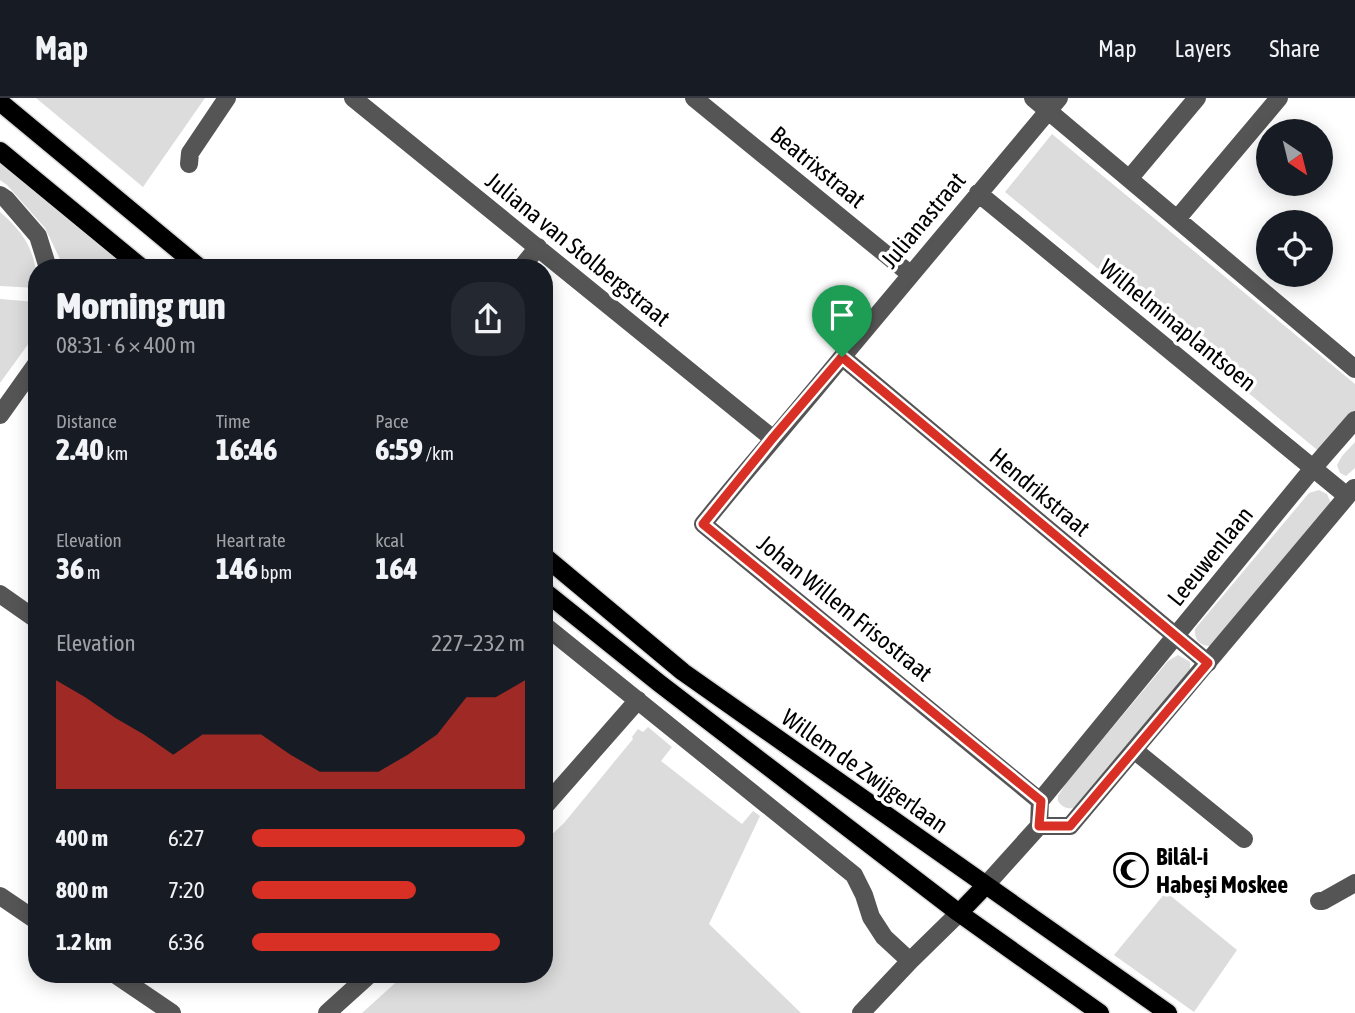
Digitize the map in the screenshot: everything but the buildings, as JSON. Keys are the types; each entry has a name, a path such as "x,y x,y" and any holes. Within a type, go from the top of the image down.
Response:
{"main road":[{"path":"0,103 189,259"},
{"path":"0,151 131,259"},
{"name":"Willem de Zwijgerlaan","path":"553,564 683,672 1168,1013"},
{"path":"553,598 959,913 1100,1013"},
{"path":"959,913 985,886"}],"street":[{"path":"189,164 190,153 227,98"},
{"name":"Juliana van Stolbergstraat","path":"353,98 553,259"},
{"name":"Beatrixstraat","path":"694,98 910,274"},
{"path":"1032,98 1053,104 1129,178 1355,369"},
{"path":"1129,178 1197,98"},
{"path":"1177,219 1279,98"},
{"name":"Julianastraat","path":"772,439 1053,104"},
{"name":"Wilhelminaplantsoen","path":"978,193 1314,467 1351,491"},
{"path":"0,195 37,236 45,259"},
{"path":"528,259 538,247"},
{"name":"Juliana van Stolbergstraat","path":"553,259 772,439"},
{"name":"Hendrikstraat","path":"842,357 1208,663"},
{"path":"0,415 28,376"},
{"name":"Leeuwenlaan","path":"1041,801 1355,420"},
{"name":"Johan Willem Frisostraat","path":"772,439 703,524 1041,801"},
{"path":"1039,826 1070,826 1351,491"},
{"path":"0,594 28,614"},
{"path":"553,632 854,875 871,917 884,937 910,961"},
{"path":"553,797 638,700"},
{"path":"1134,750 1244,839"},
{"path":"985,886 1039,826 1041,801"},
{"path":"1319,901 1355,883"},
{"path":"0,896 28,915"},
{"path":"861,1013 959,913"},
{"path":"128,983 173,1013"},
{"path":"327,1013 360,983"}],"shaded area":[{"path":"36,98 205,98 143,187"},
{"path":"1052,134 1355,384 1355,412 1321,453 1005,192"},
{"path":"0,161 118,259 60,259 45,228 0,180"},
{"path":"0,212 17,228 33,259 28,259 28,288 0,286"},
{"path":"0,299 28,301 28,344 0,383"},
{"path":"1355,442 1355,468 1346,476 1340,473 1337,465"},
{"path":"1319,490 1327,494 1331,503 1210,646 1201,643 1197,639 1195,629 1309,493"},
{"path":"1178,655 1190,662 1190,670 1074,808 1063,806 1058,801 1058,796 1066,783 1168,661"},
{"path":"648,727 672,747 661,761 742,824 753,811 760,816 709,924 801,1013 362,1013 395,983 553,983 553,833 633,739 638,729 643,732"},
{"path":"1166,892 1237,950 1194,1012 1114,955"}],"place":[{"name":"Bilâl-i Habeşi Moskee","path":"1131,870"}],"route":[{"path":"842,357 1208,663 1070,826 1039,826 1041,801 703,524 842,357"}]}
